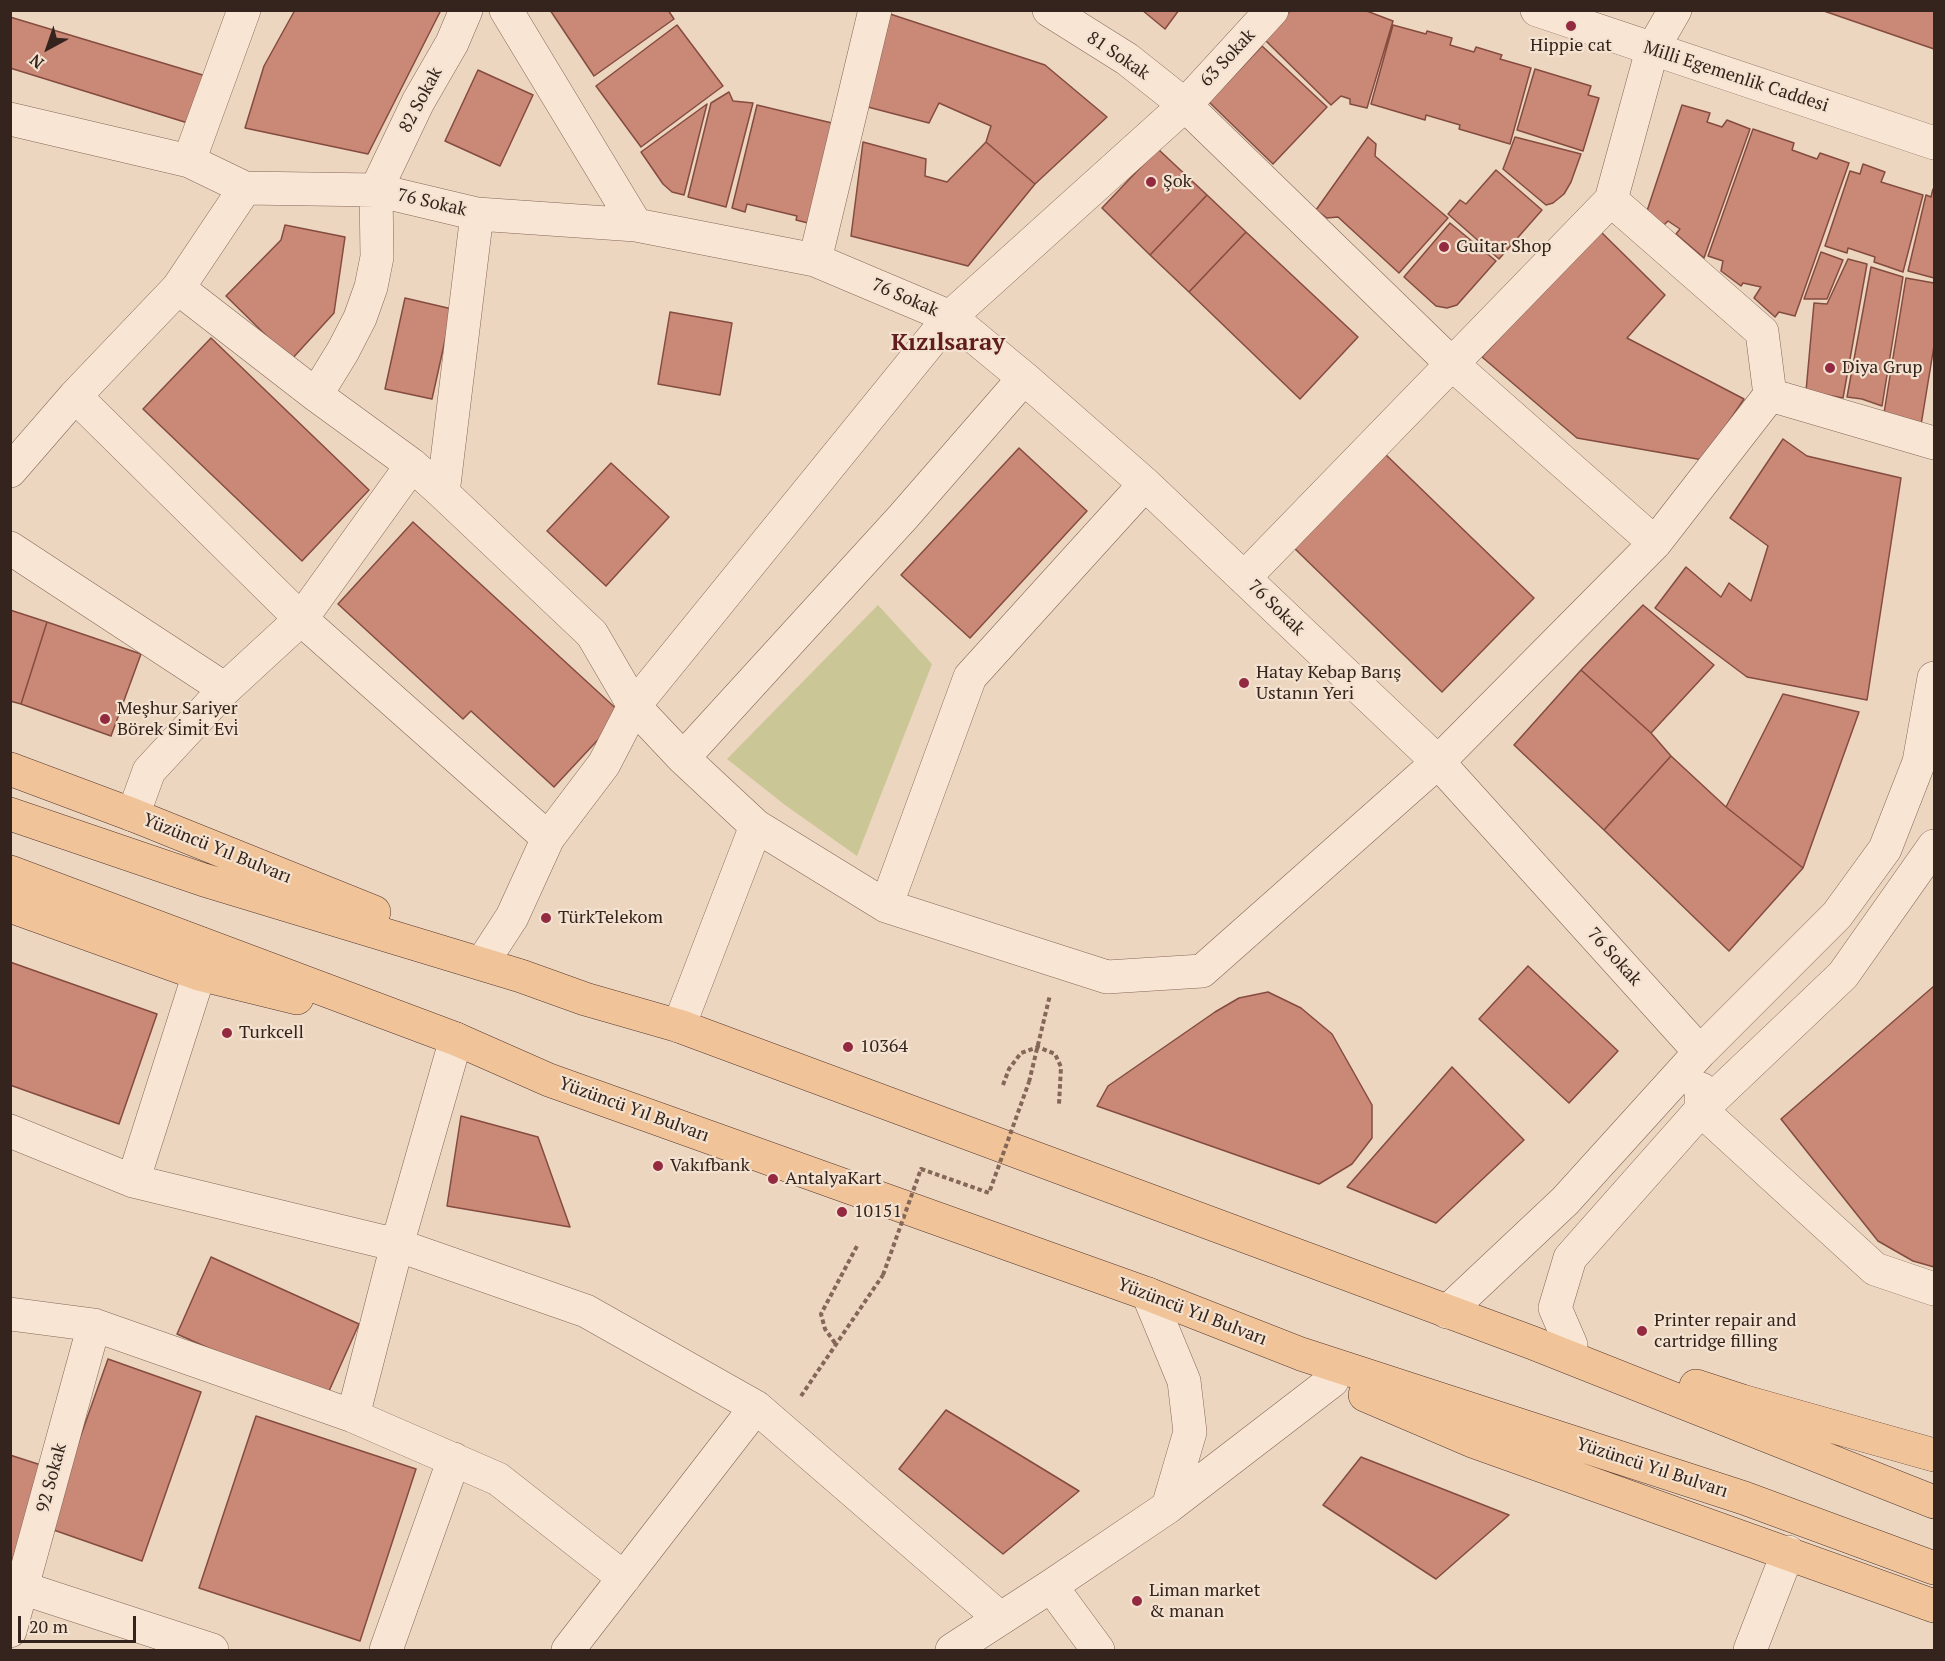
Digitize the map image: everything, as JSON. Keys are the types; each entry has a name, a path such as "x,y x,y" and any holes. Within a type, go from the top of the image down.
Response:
{"main road":[{"name":"Yüzüncü Yıl Bulvarı","path":"10,769 133,815 486,957 521,976"},
{"name":"Yüzüncü Yıl Bulvarı","path":"10,814 204,880 521,976 585,999 679,1026 1056,1164 1533,1343 1935,1502"},
{"name":"Yüzüncü Yıl Bulvarı","path":"10,872 456,1039 549,1080 1148,1294 1301,1354 1744,1498 1935,1568"},
{"name":"Yüzüncü Yıl Bulvarı","path":"10,906 199,974 456,1039"},
{"path":"1533,1343 1571,1345 1742,1401 1935,1455"},
{"path":"1301,1354 1332,1381 1475,1442 1935,1606"}],"street":[{"path":"189,161 244,10"},
{"name":"82 Sokak","path":"376,190 418,102 452,43 466,10"},
{"path":"506,10 636,225"},
{"path":"814,260 875,10"},
{"name":"81 Sokak","path":"1049,10 1127,59 1185,105 1452,364 1655,543"},
{"name":"63 Sokak","path":"486,957 512,917 548,838 604,764 634,706 950,317 1185,105 1272,10"},
{"name":"Milli Egemenlik Caddesi","path":"1537,10 1935,143"},
{"path":"1244,578 1611,201 1652,50 1675,10"},
{"name":"76 Sokak","path":"10,119 189,161 245,188 376,190 477,214 636,225 814,260 950,317 1024,378 1144,484 1438,762 1700,1052"},
{"path":"10,471 75,396 178,288 245,188"},
{"path":"316,395 343,351 360,318 372,287 377,257 376,190"},
{"path":"178,288 316,395 412,465 444,493 592,634 634,706 683,758 756,826 886,906 1107,977 1202,971 1438,762 1655,543 1770,395 1762,332 1611,201"},
{"path":"444,493 477,214"},
{"path":"683,758 903,517 1024,378"},
{"path":"1770,395 1935,443"},
{"path":"75,396 301,619 548,838"},
{"path":"133,815 149,771 225,689 301,619 412,465"},
{"path":"886,906 970,677 1144,484"},
{"path":"10,548 225,689"},
{"path":"1447,1312 1565,1201 1700,1052 1837,915 1885,849 1919,762 1935,678"},
{"path":"679,1026 756,826"},
{"path":"1571,1345 1554,1308 1570,1258 1701,1110 1843,975 1935,846"},
{"path":"133,1180 199,974"},
{"path":"353,1416 397,1245 456,1039"},
{"path":"1700,1052 1701,1110 1875,1269 1935,1289"},
{"path":"10,1131 133,1180 397,1245 586,1311 756,1407 1000,1618"},
{"path":"1148,1294 1184,1381 1190,1432 1168,1507"},
{"path":"10,1314 94,1325 353,1416 454,1459 498,1479 624,1578"},
{"name":"92 Sokak","path":"10,1631 16,1586 94,1325"},
{"path":"952,1650 1052,1586 1168,1507 1332,1381"},
{"path":"568,1650 756,1407"},
{"path":"386,1650 454,1459"},
{"path":"1750,1650 1788,1552"},
{"path":"16,1586 212,1650"},
{"path":"1052,1586 1098,1650"}],"path":[{"path":"780,1428 835,1343 883,1275 921,1170 989,1193 1029,1082 1058,961"},
{"path":"1004,1085 1009,1069 1021,1053 1038,1047 1056,1054 1060,1067 1059,1104"},
{"path":"835,1343 825,1329 822,1314 857,1246"}],"shaded area":[{"path":"878,605 932,664 857,856 785,805 727,759"}],"building":[{"path":"295,10 441,10 368,154 245,128 264,66"},
{"path":"550,10 668,10 674,19 594,76"},
{"path":"1142,10 1179,10 1165,29"},
{"path":"1291,10 1364,10 1393,21 1367,108 1350,104 1350,99 1341,96 1331,105 1264,39"},
{"path":"1821,10 1934,10 1934,49"},
{"path":"887,13 1045,65 1107,117 1035,184 986,142 991,126 939,103 929,123 864,106"},
{"path":"10,17 206,76 191,124 10,68"},
{"path":"677,25 723,86 641,147 596,86"},
{"path":"1393,25 1452,38 1450,45 1474,52 1476,47 1502,55 1500,59 1531,68 1510,144 1459,129 1460,125 1426,115 1425,120 1371,104"},
{"path":"1262,46 1327,107 1273,164 1209,102"},
{"path":"1535,69 1591,86 1588,95 1599,98 1583,151 1517,130"},
{"path":"478,70 533,95 500,166 445,141"},
{"path":"729,92 733,101 753,103 726,207 688,197 711,103"},
{"path":"707,104 684,195 672,192 663,184 641,152"},
{"path":"757,105 832,123 808,223 796,220 797,216 747,204 745,212 732,208"},
{"path":"1682,105 1710,113 1707,122 1722,127 1727,120 1750,129 1704,258 1676,234 1680,229 1668,221 1664,225 1647,211"},
{"path":"1753,129 1794,143 1792,150 1817,159 1820,153 1849,163 1795,316 1779,312 1775,317 1754,298 1761,287 1743,283 1741,286 1721,271 1723,261 1708,256"},
{"path":"1368,137 1376,144 1375,156 1448,218 1399,273 1338,217 1327,218 1316,210"},
{"path":"1515,137 1581,154 1571,182 1564,194 1553,203 1546,205 1503,169"},
{"path":"863,142 926,159 925,176 947,182 986,142 1035,184 968,266 851,236"},
{"path":"1158,149 1207,195 1150,255 1102,208"},
{"path":"1863,164 1885,172 1881,182 1923,195 1903,272 1874,262 1875,257 1848,248 1847,253 1825,246 1850,171 1860,174"},
{"path":"1496,170 1542,210 1499,259 1448,214 1460,200 1466,204"},
{"path":"1933,189 1934,278 1908,271 1926,195 1931,197"},
{"path":"1207,195 1246,232 1189,292 1150,255"},
{"path":"1450,223 1496,261 1457,305 1447,308 1436,306 1404,277"},
{"path":"285,225 345,237 334,313 291,360 226,296 281,240"},
{"path":"1599,230 1665,295 1627,338 1744,399 1703,460 1577,438 1482,357"},
{"path":"1246,232 1358,337 1300,399 1189,292"},
{"path":"1821,252 1843,260 1827,299 1804,299"},
{"path":"1848,259 1867,264 1843,398 1806,391 1814,303 1827,304"},
{"path":"1871,267 1903,277 1882,406 1847,397"},
{"path":"1906,278 1934,283 1934,346 1921,425 1883,419"},
{"path":"405,298 452,309 432,399 385,389"},
{"path":"670,312 732,323 720,395 658,384"},
{"path":"211,338 369,490 302,561 143,409"},
{"path":"1783,439 1807,456 1901,478 1867,700 1747,677 1655,608 1686,567 1721,597 1729,583 1751,601 1768,546 1730,518"},
{"path":"1019,448 1087,511 970,638 901,575"},
{"path":"1382,451 1534,598 1442,692 1291,545"},
{"path":"611,463 669,517 606,586 547,531"},
{"path":"413,522 622,714 554,787 471,711 463,719 338,604"},
{"path":"1643,605 1714,665 1651,733 1581,670"},
{"path":"10,610 47,622 21,704 10,701"},
{"path":"47,622 141,654 111,736 21,704"},
{"path":"1581,670 1651,733 1671,756 1604,830 1514,745"},
{"path":"1783,694 1859,712 1803,868 1726,807"},
{"path":"1671,756 1726,807 1803,868 1729,951 1604,830"},
{"path":"10,962 157,1014 119,1124 10,1085"},
{"path":"1528,966 1618,1051 1569,1103 1479,1019"},
{"path":"1934,986 1934,1267 1913,1261 1878,1241 1781,1119"},
{"path":"1268,992 1301,1008 1332,1034 1372,1105 1372,1138 1352,1164 1319,1184 1097,1106 1108,1086 1215,1012 1239,998"},
{"path":"1452,1067 1524,1140 1436,1223 1347,1187"},
{"path":"461,1116 538,1137 570,1227 447,1206"},
{"path":"211,1257 359,1324 325,1400 177,1334"},
{"path":"108,1359 201,1392 142,1561 48,1528"},
{"path":"946,1410 1079,1491 1003,1554 899,1469"},
{"path":"256,1416 416,1469 360,1641 199,1588"},
{"path":"10,1455 44,1466 10,1568"},
{"path":"1361,1457 1509,1515 1436,1579 1323,1505"}],"place":[{"name":"Hippie cat","path":"1571,26"},
{"name":"Şok","path":"1151,182"},
{"name":"Guitar Shop","path":"1444,247"},
{"name":"Diya Grup","path":"1830,368"},
{"name":"Hatay Kebap Barış Ustanın Yeri","path":"1244,683"},
{"name":"Meşhur Sariyer Börek Si̇mi̇t Evi̇","path":"105,719"},
{"name":"TürkTelekom","path":"546,918"},
{"name":"Turkcell","path":"227,1033"},
{"name":"10364","path":"848,1047"},
{"name":"Vakıfbank","path":"658,1166"},
{"name":"AntalyaKart","path":"773,1179"},
{"name":"10151","path":"842,1212"},
{"name":"Printer repair and cartridge filling","path":"1642,1331"},
{"name":"Liman market & manan","path":"1137,1601"}],"district":[{"name":"Kızılsaray","path":"948,343"}]}
